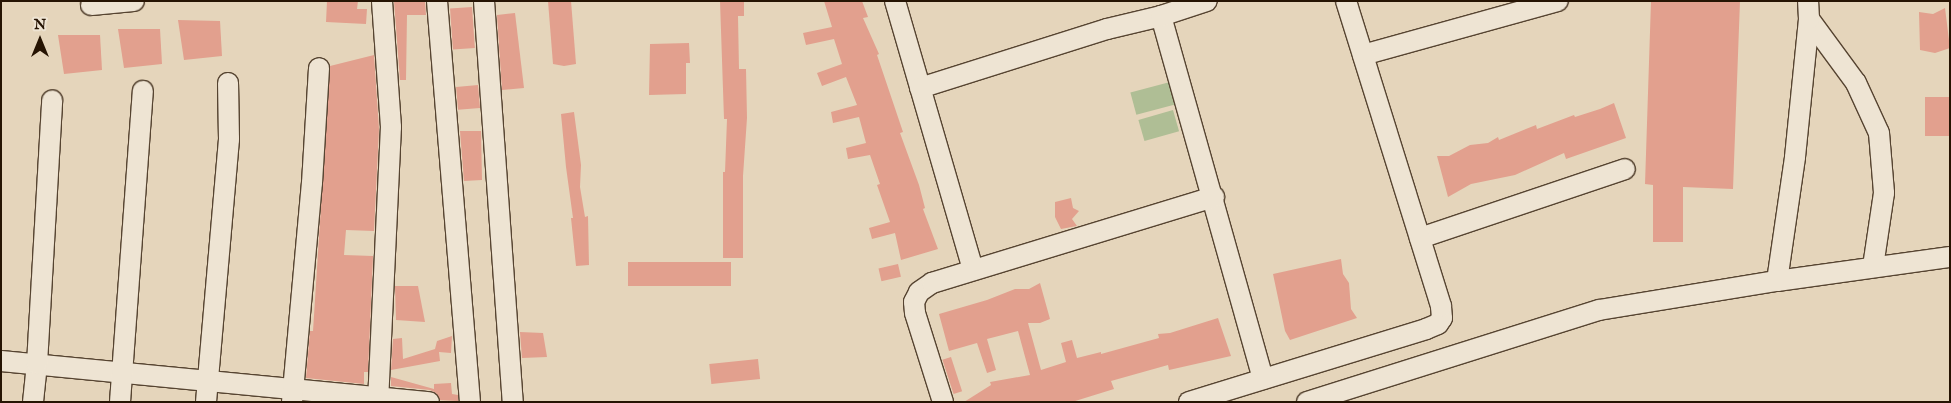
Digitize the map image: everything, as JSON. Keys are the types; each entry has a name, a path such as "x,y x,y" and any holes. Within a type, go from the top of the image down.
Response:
{"street":[{"path":"92,5 134,1"},
{"path":"378,399 391,127 382,1"},
{"path":"437,1 470,402"},
{"path":"484,1 513,402"},
{"path":"895,1 973,270"},
{"path":"920,88 1107,29 1161,16 1207,1"},
{"path":"1189,402 1438,324 1442,318 1441,306 1346,1"},
{"path":"1363,55 1558,1"},
{"path":"1808,10 1856,84 1879,133 1884,193 1873,266"},
{"path":"1777,281 1795,157 1808,10"},
{"path":"1161,16 1214,197 1263,379"},
{"path":"292,395 312,183 319,68"},
{"path":"206,402 229,140 228,84"},
{"path":"120,402 143,91"},
{"path":"33,402 37,364 52,100"},
{"path":"1420,238 1625,169"},
{"path":"943,402 915,313 914,302 919,292 932,283 1214,197"},
{"path":"1307,402 1599,310 1873,266 1950,257"},
{"path":"1,361 207,380 292,395 428,402"}],"green space":[{"path":"1170,82 1176,104 1136,115 1130,93"},
{"path":"1173,110 1179,131 1144,141 1138,120"}],"building":[{"path":"327,1 358,1 357,9 367,9 366,24 326,22"},
{"path":"394,1 425,1 426,15 407,15 406,80 400,80"},
{"path":"548,1 571,1 576,64 564,66 553,64"},
{"path":"720,1 744,1 744,16 738,16 739,69 746,69 747,118 743,176 743,258 723,258 723,172 725,172 727,119 724,119"},
{"path":"824,1 862,1 868,17 863,18 879,54 877,55 903,132 900,133 919,185 925,208 923,209 938,249 901,260 895,233 872,239 869,228 890,222 877,185 880,184 870,155 848,159 846,148 866,143 859,117 833,123 831,112 857,105 846,77 822,86 817,73 842,64 834,39 806,45 803,33 832,27"},
{"path":"1651,1 1740,1 1733,189 1683,187 1683,242 1653,242 1653,185 1645,184"},
{"path":"472,7 475,48 453,49 450,9"},
{"path":"1945,8 1950,48 1935,53 1920,50 1919,12 1933,14"},
{"path":"515,13 524,88 502,90 497,15"},
{"path":"178,20 220,21 222,56 184,60"},
{"path":"118,29 160,29 162,64 124,68"},
{"path":"58,35 100,35 102,70 64,74"},
{"path":"689,43 690,63 686,63 686,94 649,95 650,44"},
{"path":"374,55 379,129 374,231 346,230 344,255 373,256 368,372 364,372 364,384 306,378 310,331 313,331 330,66"},
{"path":"478,85 480,108 458,110 456,87"},
{"path":"1925,97 1950,97 1950,136 1925,136"},
{"path":"1614,103 1626,138 1566,159 1564,153 1515,175 1471,184 1448,197 1437,156 1449,156 1470,145 1488,143 1498,137 1499,140 1536,125 1537,129"},
{"path":"574,112 581,165 580,187 585,217 588,216 589,265 576,266 571,218 573,218 561,114"},
{"path":"460,131 481,131 482,180 464,181"},
{"path":"1071,198 1073,208 1079,211 1072,219 1077,226 1061,229 1055,217 1055,202"},
{"path":"1341,259 1343,274 1349,283 1351,309 1357,318 1290,340 1285,331 1273,274"},
{"path":"628,262 731,262 731,286 628,286"},
{"path":"898,264 901,277 881,281 879,268"},
{"path":"1040,283 1050,319 1040,323 1028,323 1041,370 1066,362 1061,343 1072,340 1077,358 1101,352 1101,354 1159,338 1158,334 1170,333 1218,318 1231,356 1169,370 1168,365 1111,381 1114,389 1072,402 964,402 991,385 990,382 1030,375 1018,331 987,339 996,370 987,373 977,343 949,351 939,314 987,300 1015,289 1029,289"},
{"path":"395,286 418,286 425,322 396,320"},
{"path":"520,332 543,333 547,357 522,358"},
{"path":"452,336 451,353 439,352 440,361 391,370 393,339 402,338 403,359 435,349 437,341"},
{"path":"951,357 962,391 954,394 942,360"},
{"path":"758,359 760,379 711,384 709,364"},
{"path":"391,377 434,389 434,384 451,383 452,394 458,395 458,401 440,400 436,393 430,390 391,386"}]}
